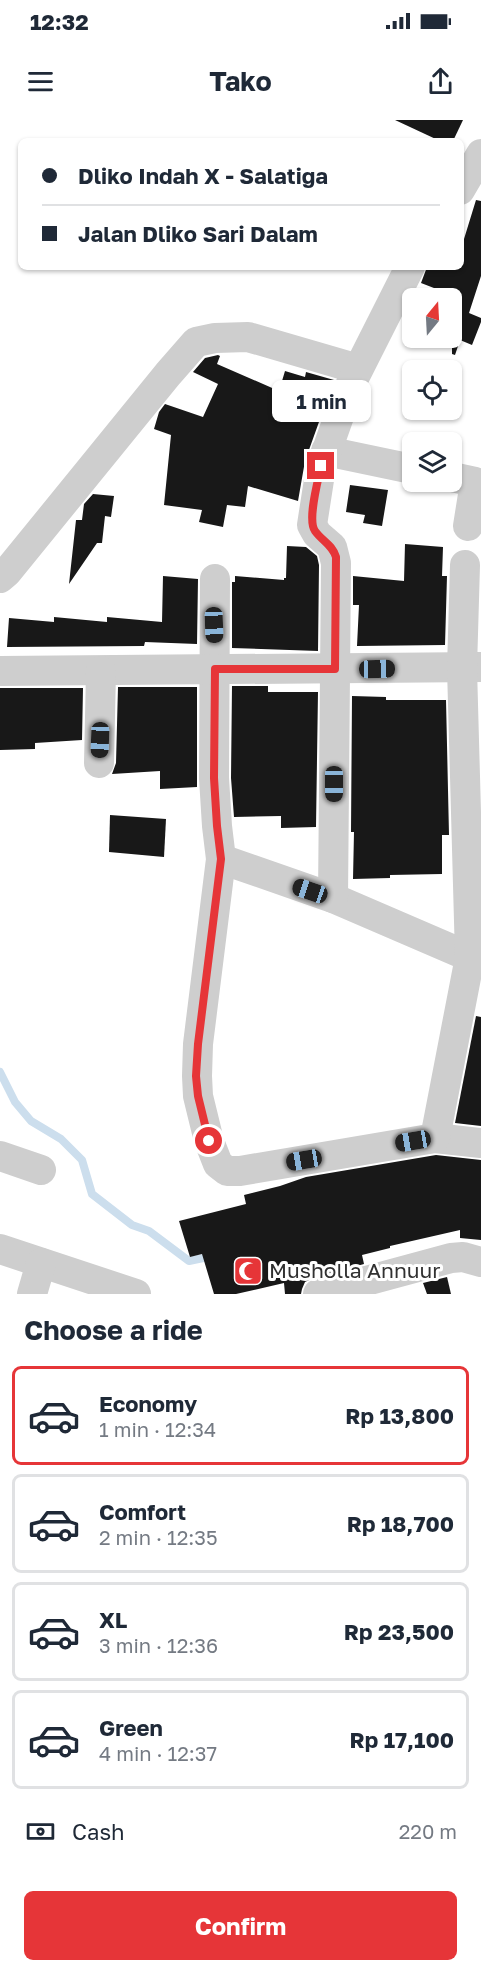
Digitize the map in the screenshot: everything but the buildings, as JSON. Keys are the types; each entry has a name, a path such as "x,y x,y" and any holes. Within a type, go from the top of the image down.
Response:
{"street":[{"path":"464,184 481,154"},
{"path":"464,190 481,197"},
{"path":"333,898 336,557 332,547 314,530 312,519 321,466 349,388 408,270"},
{"path":"0,578 196,342 214,338 248,337 358,369"},
{"path":"326,452 402,467"},
{"path":"462,479 475,482 468,526"},
{"path":"435,1138 470,957 472,668 465,565"},
{"path":"215,579 214,778 221,859 196,1076 198,1096 209,1141 218,1164 227,1171 240,1171 435,1138 481,1143"},
{"path":"0,671 472,668"},
{"path":"99,763 101,671"},
{"path":"221,859 333,898 470,957"},
{"path":"0,1156 41,1170"},
{"path":"0,1249 136,1294"},
{"path":"318,1294 451,1258 463,1257 481,1262"},
{"path":"32,1294 41,1263"}],"waterway":[{"path":"0,1072 15,1102 31,1121 61,1139 82,1160 92,1194 132,1225 149,1231 189,1261 213,1256"}],"place":[{"name":"Musholla Annuur","path":"248,1271"}],"route":[{"path":"209,1141 198,1096 196,1076 221,859 214,778 215,669 335,669 336,557 332,547 317,534 312,525 321,466"}]}
